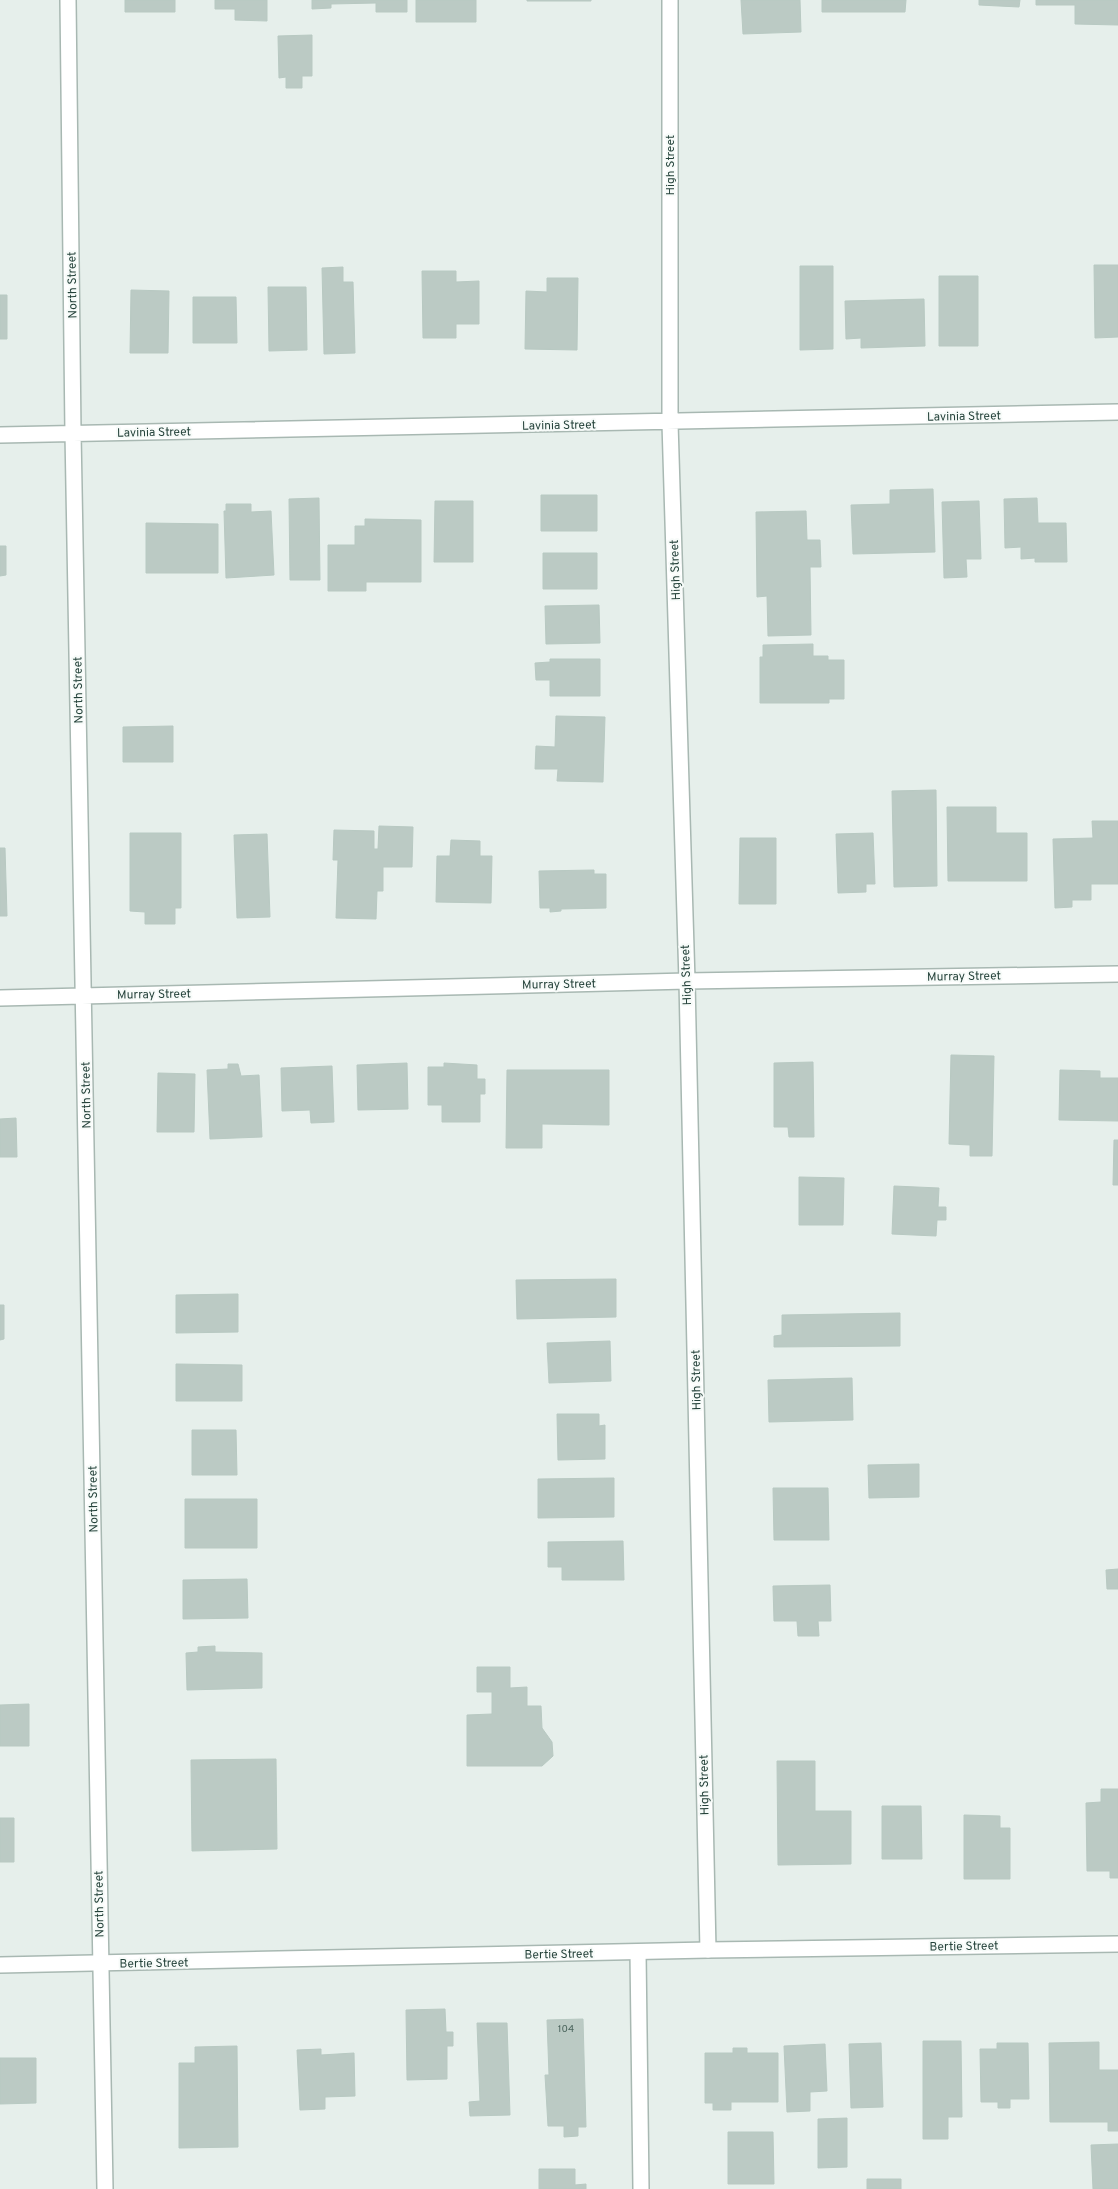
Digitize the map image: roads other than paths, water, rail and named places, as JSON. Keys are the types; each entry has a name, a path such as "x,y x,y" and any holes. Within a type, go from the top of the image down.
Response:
{"street":[{"name":"North Street","path":"68,0 73,433 105,2189"},
{"name":"High Street","path":"670,0 670,423 687,981 708,1950"},
{"name":"Lavinia Street","path":"0,435 670,423 1118,412"},
{"name":"Murray Street","path":"0,998 687,981 1118,974"},
{"name":"Bertie Street","path":"0,1965 708,1950 1118,1944"},
{"path":"638,1952 641,2189"}]}
